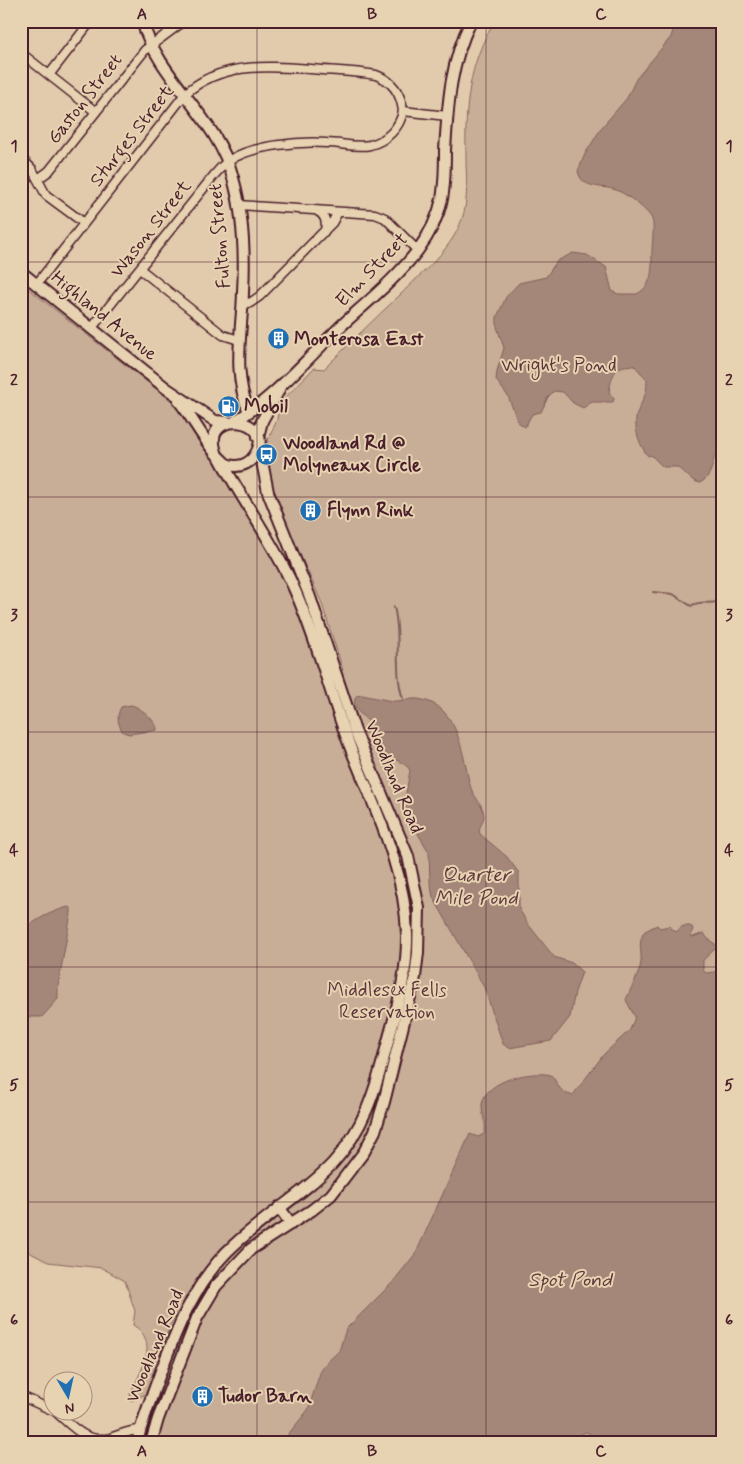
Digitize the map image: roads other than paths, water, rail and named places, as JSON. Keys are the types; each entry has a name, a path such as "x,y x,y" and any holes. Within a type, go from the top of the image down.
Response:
{"main road":[{"name":"Fulton Street","path":"142,21 151,45 206,124 228,161 238,205 243,256 243,302 239,340 239,374 249,412"},
{"name":"Elm Street","path":"232,422 249,412 288,377 418,250 432,226 441,201 447,116 453,67 471,21"},
{"name":"Highland Avenue","path":"21,272 166,388 214,421 232,422"},
{"name":"Elm Street","path":"258,441 262,421 270,403 288,377"},
{"name":"Highland Avenue","path":"166,388 188,412 218,456"},
{"path":"232,422 250,426 258,441 256,453 247,463 235,466 218,456 215,436 220,428 232,422"},
{"name":"Woodland Road","path":"137,1443 166,1356 195,1292 222,1256 329,1167 349,1144 361,1124 376,1090 402,990 407,952 406,919 400,883 391,849 337,694 310,597 266,488 258,441"},
{"name":"Woodland Road","path":"151,1443 158,1419 187,1344 210,1295 242,1257 261,1242 312,1210 338,1188 361,1158 375,1131 384,1102 415,978 419,943 419,915 414,880 406,848 337,694 293,586 275,550 218,456"},
{"path":"361,1124 375,1131"},
{"path":"279,1208 290,1224"}],"street":[{"path":"49,74 91,21"},
{"name":"Gaston Street","path":"38,179 49,171 151,45 184,21"},
{"path":"21,53 96,112"},
{"name":"Sturges Street","path":"36,285 185,94 206,81 246,67 270,66 376,75 388,80 398,93 403,111"},
{"path":"403,111 447,116"},
{"name":"Wason Street","path":"91,329 211,179 228,161 249,152 293,144 373,144 392,133 403,111"},
{"path":"21,158 32,168 46,195 84,224"},
{"path":"238,205 382,216 418,250"},
{"path":"312,210 320,212 325,219 326,227 323,233"},
{"path":"243,302 256,300 323,233 335,220 338,212"},
{"path":"140,269 223,335 239,340"},
{"path":"21,1396 42,1406"},
{"path":"67,1422 77,1431 90,1438 107,1439 140,1430"}],"water":[{"name":"Wright's Pond","path":"676,21 722,21 722,450 716,453 709,474 700,483 694,481 677,467 663,467 651,455 648,456 642,446 637,435 636,417 645,393 647,380 635,366 623,367 615,372 609,392 614,399 613,402 592,402 583,408 573,403 563,392 554,391 548,397 541,412 532,414 525,427 518,422 508,396 496,380 504,348 497,327 497,317 506,297 519,283 546,277 557,261 573,253 587,255 606,267 612,291 618,294 637,294 645,288 651,276 652,266 653,227 650,215 616,190 588,184 580,177 578,171 585,154 602,127 627,98 636,79 671,37"},
{"name":"Quarter Mile Pond","path":"362,695 392,701 418,699 432,703 442,710 450,720 461,745 471,789 483,812 484,818 479,830 480,834 507,857 519,873 519,909 528,924 554,957 572,963 582,972 575,992 570,1017 551,1041 509,1048 503,1044 484,987 433,897 430,882 429,852 408,817 404,805 410,770 382,751 376,731 355,707 356,696"},
{"path":"131,705 139,708 147,715 157,730 129,734 123,732 118,720 119,710 121,707"},
{"path":"68,907 71,908 71,913 58,986 58,999 42,1017 26,1017 21,1014 21,932 43,917"},
{"name":"Spot Pond","path":"657,925 660,928 669,926 676,932 683,926 690,926 693,928 691,936 693,937 704,933 715,944 716,948 703,960 703,970 706,973 722,971 722,1443 598,1443 594,1436 586,1432 566,1441 554,1438 551,1443 281,1443 308,1410 320,1373 325,1364 339,1351 346,1329 392,1283 416,1253 470,1134 478,1137 484,1134 485,1126 482,1104 485,1096 500,1083 533,1074 551,1075 562,1091 573,1095 604,1054 630,1030 635,1017 626,1000 640,967 641,939 645,931"}],"waterway":[{"path":"653,592 673,594 691,606 722,600"},
{"path":"394,607 397,630 398,676 403,699"}],"place":[{"name":"Monterosa East","path":"278,339"},
{"name":"Mobil","path":"228,406"},
{"name":"Woodland Rd @ Molyneaux Circle","path":"267,454"},
{"name":"Flynn Rink","path":"311,510"},
{"name":"Tudor Barn","path":"202,1396"}],"park label":[{"name":"Middlesex Fells Reservation","path":"387,1001"}]}
